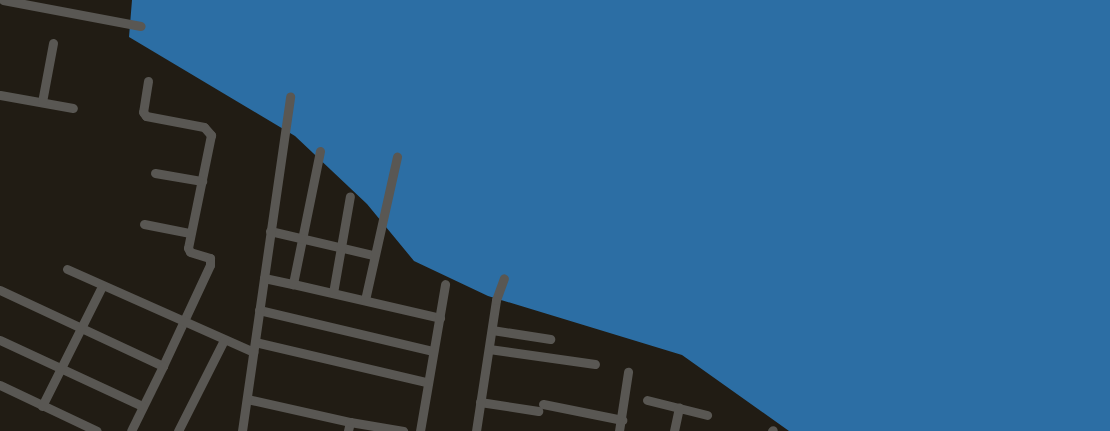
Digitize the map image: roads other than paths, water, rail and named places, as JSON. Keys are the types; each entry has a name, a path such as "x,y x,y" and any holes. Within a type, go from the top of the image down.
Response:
{"street":[{"path":"3,0 141,26"},
{"path":"42,102 53,43"},
{"path":"131,431 185,323 211,261 206,256 190,252 188,248 210,131 146,116 143,112 148,81"},
{"path":"0,95 73,108"},
{"path":"242,431 290,96"},
{"path":"293,284 320,151"},
{"path":"364,300 397,157"},
{"path":"155,173 202,181"},
{"path":"333,293 350,196"},
{"path":"144,224 190,233"},
{"path":"270,231 302,240 373,255"},
{"path":"67,269 224,340 426,382"},
{"path":"264,278 440,318"},
{"path":"476,431 496,300 504,278"},
{"path":"420,431 426,382 440,318 445,284"},
{"path":"42,406 102,286"},
{"path":"0,290 163,366"},
{"path":"259,310 432,351"},
{"path":"492,330 550,339"},
{"path":"0,340 142,406"},
{"path":"178,431 224,340"},
{"path":"489,349 595,364"},
{"path":"619,431 628,372"},
{"path":"0,386 97,431"},
{"path":"247,399 349,426 403,431"},
{"path":"647,400 707,415"},
{"path":"480,402 540,407 622,420"},
{"path":"674,431 679,408"}],"water":[{"path":"132,0 1110,0 1110,431 789,431 682,355 488,296 414,261 367,204 295,136 129,37"}]}
